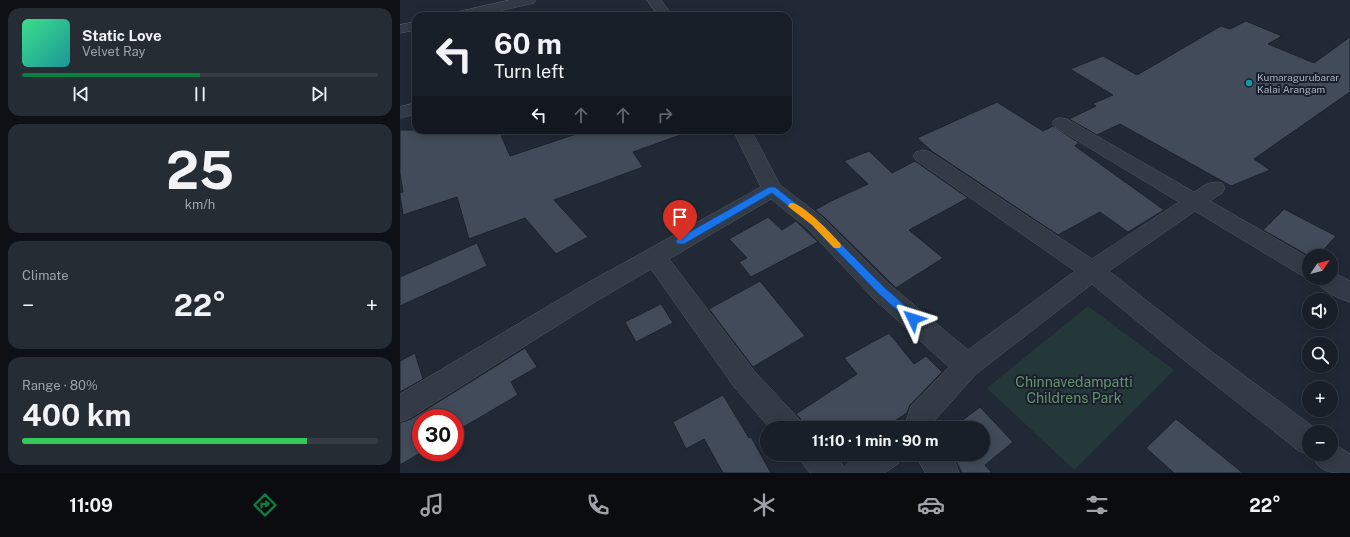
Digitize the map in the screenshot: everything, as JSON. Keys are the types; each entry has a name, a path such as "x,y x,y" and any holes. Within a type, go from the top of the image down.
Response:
{"street":[{"path":"476,12 529,0"},
{"path":"654,0 663,12"},
{"path":"400,29 412,27"},
{"path":"400,113 412,109"},
{"path":"1061,123 1302,265"},
{"path":"744,134 772,189 815,223 881,291 967,366"},
{"path":"923,156 1092,271 1198,356 1302,436"},
{"path":"920,421 921,415 967,366 1092,271 1215,188"},
{"path":"400,409 590,293 772,189"},
{"path":"654,256 745,380 783,421"},
{"path":"1337,285 1350,293"},
{"path":"819,461 830,473"},
{"path":"858,473 877,461"},
{"path":"935,461 944,473"},
{"path":"1335,461 1350,472"}],"green space":[{"name":"Chinnavedampatti Childrens Park","path":"1088,306 1174,370 1074,470 987,388"}],"building":[{"path":"1246,21 1282,36 1268,44 1314,63 1350,37 1350,92 1254,159 1270,170 1231,186 1120,124 1097,135 1069,119 1096,106 1092,104 1113,95 1070,69 1103,56 1137,75 1221,26 1230,29"},
{"path":"997,102 1043,131 1053,126 1079,143 1075,146 1164,210 1128,232 1100,212 1058,235 933,152 917,138"},
{"path":"400,130 412,130 412,134 501,134 510,156 576,134 683,134 633,152 643,167 554,200 588,237 556,254 525,218 469,239 457,197 403,215 400,193 403,192 400,173"},
{"path":"869,151 892,173 915,161 968,198 909,230 943,258 896,288 824,217 815,210 868,184 844,161"},
{"path":"1284,209 1336,236 1324,249 1302,249 1302,252 1263,230"},
{"path":"768,217 782,230 796,221 818,242 751,277 739,262 747,258 729,239"},
{"path":"477,243 487,266 400,306 400,277"},
{"path":"760,281 805,336 753,367 709,309"},
{"path":"661,304 673,323 636,342 625,322"},
{"path":"889,333 914,364 926,356 942,372 910,405 907,413 896,420 897,421 801,421 796,414 857,374 844,358"},
{"path":"525,348 537,367 511,382 518,395 464,427 464,409 427,409"},
{"path":"415,353 423,379 400,392 400,361"},
{"path":"723,395 749,438 751,437 760,453 760,461 764,461 771,473 723,473 704,439 686,449 673,422"},
{"path":"980,407 1013,442 990,461 990,421 961,421"},
{"path":"411,419 412,458 400,465 400,423"},
{"path":"1176,419 1243,473 1174,473 1146,448"},
{"path":"956,461 990,461 985,465 992,473 962,473"}],"slow traffic":[{"path":"793,206 815,223 837,245"}],"place":[{"name":"Kumaragurubarar Kalai Arangam","path":"1249,83"}],"route":[{"path":"680,241 772,189 815,223 881,291 913,319"}]}
